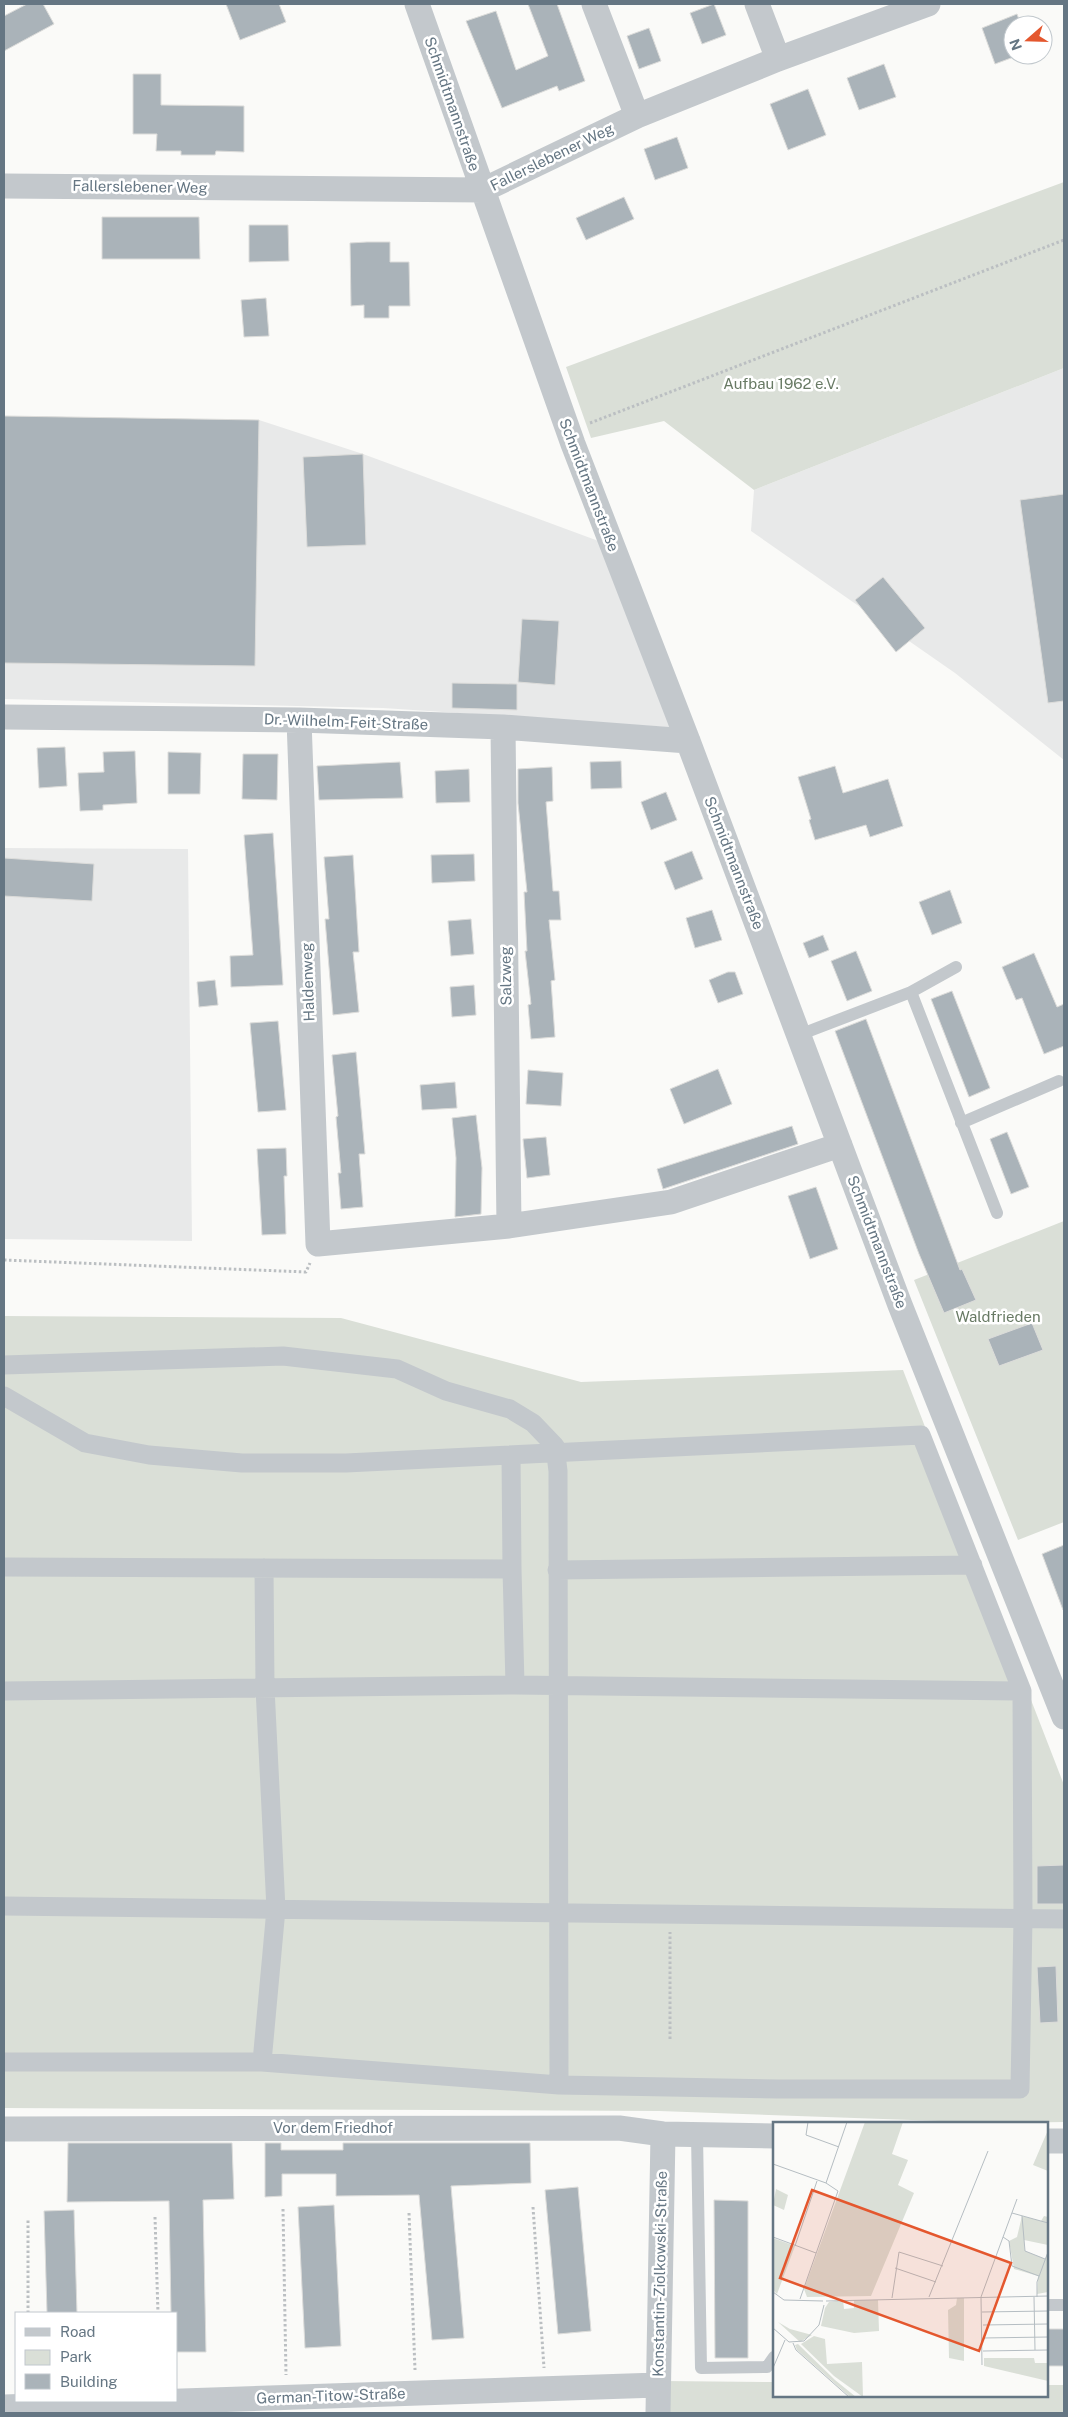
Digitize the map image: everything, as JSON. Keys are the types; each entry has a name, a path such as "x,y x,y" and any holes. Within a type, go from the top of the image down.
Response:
{"street":[{"name":"Schmidtmannstraße","path":"417,4 568,431 688,741 904,1314 1064,1717"},
{"path":"594,4 637,116"},
{"path":"758,4 778,59"},
{"name":"Fallerslebener Weg","path":"4,186 483,190 637,116 778,59 923,5"},
{"name":"Dr.-Wilhelm-Feit-Straße","path":"4,717 299,720 503,727 688,741"},
{"name":"Haldenweg","path":"299,720 318,1244"},
{"name":"Salzweg","path":"503,727 509,1226"},
{"path":"318,1244 509,1226 671,1202 840,1146"},
{"path":"4,1365 283,1356 397,1369 446,1390 510,1409 533,1423 555,1446 558,1471 559,2085"},
{"path":"4,1396 86,1443 149,1455 242,1463 346,1463 921,1435 1022,1691 1024,1918 1020,2089 778,2089 559,2085 262,2062 4,2062"},
{"path":"511,1455 515,1685"},
{"path":"557,1570 973,1565"},
{"path":"4,1567 512,1569"},
{"path":"262,2062 276,1909 265,1688 264,1568"},
{"path":"4,1691 515,1685 557,1687 1022,1691"},
{"path":"4,1906 1064,1919"},
{"name":"Vor dem Friedhof","path":"4,2129 619,2128 662,2134 773,2136"},
{"name":"Konstantin-Ziolkowski-Straße","path":"658,2413 662,2134"},
{"path":"1048,2141 1064,2141"},
{"name":"German-Titow-Straße","path":"178,2401 658,2385"},
{"name":"German-Titow-Straße","path":"4,2407 161,2402"}],"lane":[{"path":"798,1035 910,992 956,967"},
{"path":"910,992 997,1213"},
{"path":"962,1123 1059,1081"},
{"path":"697,2135 701,2368 767,2367 773,2359"},
{"path":"1048,2305 1064,2306"}],"path":[{"path":"568,431 1064,240"},
{"path":"4,1260 306,1272 318,1244"},
{"path":"670,1914 670,2038"},
{"path":"533,2207 545,2389"},
{"path":"283,2210 287,2398"},
{"path":"408,2213 415,2393"},
{"path":"155,2217 158,2312"},
{"path":"28,2219 28,2312"}],"shaded area":[{"path":"1064,368 1064,760 955,673 751,531 754,490"},
{"path":"4,416 259,420 363,454 612,546 694,729 383,708 4,699"},
{"path":"4,848 188,849 192,1241 4,1239"}],"green space":[{"name":"Aufbau 1962 e.V.","path":"1064,182 1064,368 754,490 664,421 591,438 566,367"},
{"name":"Waldfrieden","path":"1064,1221 1064,1522 1018,1540 914,1280"},
{"path":"4,1316 341,1318 581,1382 903,1370 1064,1785 1064,2122 969,2122 659,2111 4,2108"},
{"path":"663,2381 773,2382 773,2397 1048,2397 1048,2385 1064,2385 1064,2413 663,2413"}],"building":[{"path":"27,4 43,4 54,24 4,51 4,16"},
{"path":"226,4 279,4 286,22 240,40"},
{"path":"528,4 557,4 585,81 559,91 557,86 502,108 466,21 496,11 516,70 548,56"},
{"path":"714,4 726,35 702,44 690,13"},
{"path":"1003,20 1003,61 995,64 982,28"},
{"path":"649,28 661,61 639,69 627,36"},
{"path":"884,64 896,97 859,110 847,78"},
{"path":"133,74 161,74 161,105 244,106 244,152 216,151 215,155 181,155 181,151 156,151 157,134 133,134"},
{"path":"808,89 826,135 788,150 770,104"},
{"path":"677,137 688,168 655,180 644,149"},
{"path":"624,197 634,219 586,240 576,218"},
{"path":"102,217 199,217 200,259 102,259"},
{"path":"249,225 288,225 289,261 249,262"},
{"path":"390,242 390,262 409,262 410,306 389,306 389,318 364,318 364,305 351,306 350,243"},
{"path":"266,298 269,336 244,337 241,300"},
{"path":"4,416 259,420 255,666 4,663"},
{"path":"363,454 366,545 307,547 303,457"},
{"path":"1064,494 1064,701 1048,703 1020,500"},
{"path":"883,577 925,628 896,652 855,600"},
{"path":"522,619 559,621 555,685 518,682"},
{"path":"452,683 517,684 517,710 452,708"},
{"path":"65,747 67,786 39,788 37,748"},
{"path":"135,751 137,803 103,805 103,810 80,811 78,773 104,772 103,752"},
{"path":"168,752 201,753 200,794 168,794"},
{"path":"243,754 278,754 277,800 242,799"},
{"path":"621,761 622,788 591,789 590,762"},
{"path":"400,762 403,798 319,800 317,766"},
{"path":"835,766 843,793 888,779 903,826 870,837 866,825 815,840 809,820 811,819 798,777"},
{"path":"552,767 553,801 546,802 553,891 559,891 561,920 549,920 555,980 551,981 555,1037 531,1039 528,1005 531,1004 525,951 527,951 524,892 527,892 518,803 518,769"},
{"path":"469,769 470,802 436,803 435,771"},
{"path":"666,792 677,820 651,830 641,802"},
{"path":"273,833 283,985 231,987 230,956 253,955 244,835"},
{"path":"692,851 703,879 675,890 664,862"},
{"path":"474,854 475,881 432,883 431,855"},
{"path":"353,855 359,952 353,952 359,1012 333,1015 325,919 329,919 324,857"},
{"path":"4,858 94,864 92,901 4,896"},
{"path":"950,890 962,923 932,935 919,902"},
{"path":"712,910 722,940 695,948 686,918"},
{"path":"471,919 474,954 451,956 448,921"},
{"path":"823,935 829,950 809,958 803,943"},
{"path":"856,951 872,991 847,1001 831,961"},
{"path":"1034,953 1057,1007 1064,1004 1064,1046 1044,1054 1022,998 1016,1000 1002,967"},
{"path":"728,972 735,972 743,994 718,1003 709,980"},
{"path":"215,980 218,1005 199,1007 197,982"},
{"path":"474,985 476,1015 452,1017 450,987"},
{"path":"952,991 990,1088 969,1097 931,999"},
{"path":"866,1019 960,1270 962,1269 976,1300 944,1313 919,1254 835,1031"},
{"path":"278,1021 286,1110 258,1112 250,1023"},
{"path":"356,1052 365,1154 359,1154 363,1207 341,1209 338,1173 341,1173 336,1117 338,1116 332,1055"},
{"path":"718,1069 732,1104 684,1124 670,1089"},
{"path":"528,1070 563,1073 561,1106 526,1104"},
{"path":"455,1082 457,1108 422,1110 420,1085"},
{"path":"476,1115 482,1168 481,1214 455,1217 456,1158 452,1118"},
{"path":"792,1126 798,1144 663,1189 657,1169"},
{"path":"1007,1132 1029,1187 1011,1194 990,1139"},
{"path":"546,1137 550,1175 527,1178 523,1139"},
{"path":"286,1148 287,1176 284,1176 286,1234 262,1235 257,1149"},
{"path":"816,1187 838,1249 810,1259 788,1196"},
{"path":"1032,1323 1043,1350 999,1366 988,1339"},
{"path":"1064,1545 1064,1609 1063,1610 1042,1554"},
{"path":"1064,1865 1064,1904 1037,1904 1037,1866"},
{"path":"1056,1966 1058,2022 1040,2023 1037,1967"},
{"path":"68,2143 232,2143 234,2199 203,2200 206,2352 178,2352 178,2312 171,2312 169,2201 67,2202"},
{"path":"265,2143 281,2143 281,2150 343,2150 343,2143 530,2143 531,2183 451,2186 464,2338 432,2340 419,2195 336,2196 336,2174 282,2174 282,2196 265,2197"},
{"path":"578,2187 591,2331 558,2334 545,2190"},
{"path":"714,2200 748,2201 748,2358 715,2358"},
{"path":"334,2205 341,2346 305,2348 298,2207"},
{"path":"74,2210 77,2312 47,2312 44,2211"},
{"path":"1048,2329 1064,2329 1064,2366 1048,2366"}]}
